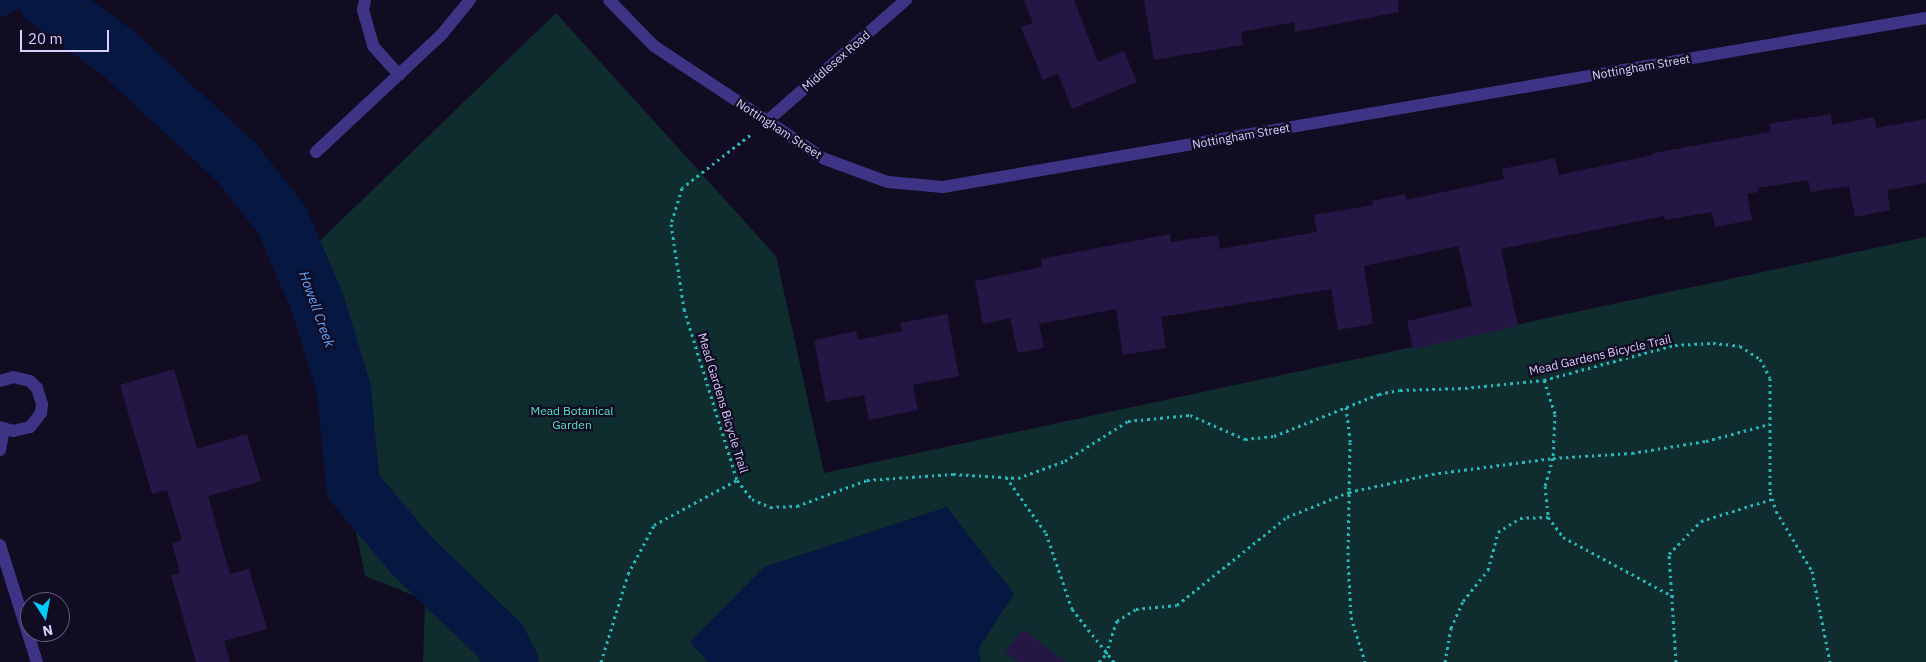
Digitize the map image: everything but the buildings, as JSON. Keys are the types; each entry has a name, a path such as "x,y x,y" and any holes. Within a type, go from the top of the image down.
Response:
{"street":[{"path":"366,0 363,10 373,46 399,75"},
{"path":"316,152 442,34 470,0"},
{"name":"Nottingham Street","path":"609,0 654,46 766,122 825,159 879,179 943,187 1926,18"},
{"name":"Middlesex Road","path":"766,122 906,0"},
{"path":"0,381 13,377 30,381 37,388 42,404 41,413 30,427 22,430 2,428 0,450"},
{"path":"0,545 37,662"}],"path":[{"name":"Mead Gardens Bicycle Trail","path":"766,122 682,188 671,224 684,309 737,480 752,498 770,506 797,506 867,480 953,474 1018,478 1065,461 1128,421 1190,415 1245,439 1274,436 1379,394 1400,390 1465,388 1544,380 1675,345 1713,343 1740,346 1760,359 1770,378 1773,498 1776,511 1812,571 1830,662"},
{"path":"1544,380 1555,414 1552,458 1545,486 1548,516 1563,537 1674,597"},
{"path":"1346,407 1350,442 1351,617 1365,662"},
{"path":"1099,662 1106,654 1117,621 1136,609 1176,605 1287,517 1349,492 1432,474 1552,458 1632,453 1706,441 1770,424"},
{"path":"1006,477 1046,533 1072,609 1114,662"},
{"path":"601,662 628,574 654,525 737,480"},
{"path":"1676,662 1674,597 1669,554 1700,521 1761,505 1773,498"},
{"path":"1445,662 1451,628 1463,601 1488,570 1498,532 1520,518 1548,516"}],"green space":[{"name":"Mead Botanical Garden","path":"556,13 776,256 824,473 1926,237 1926,662 423,662 425,600 365,576 301,259"}],"water":[{"path":"0,0 36,0 0,18"},
{"path":"947,507 1014,594 978,649 981,662 708,662 690,642 764,567"}],"waterway":[{"name":"Howell Creek","path":"45,0 118,53 237,163 282,220 318,304 344,390 353,486 413,557 500,640 511,662"}]}
